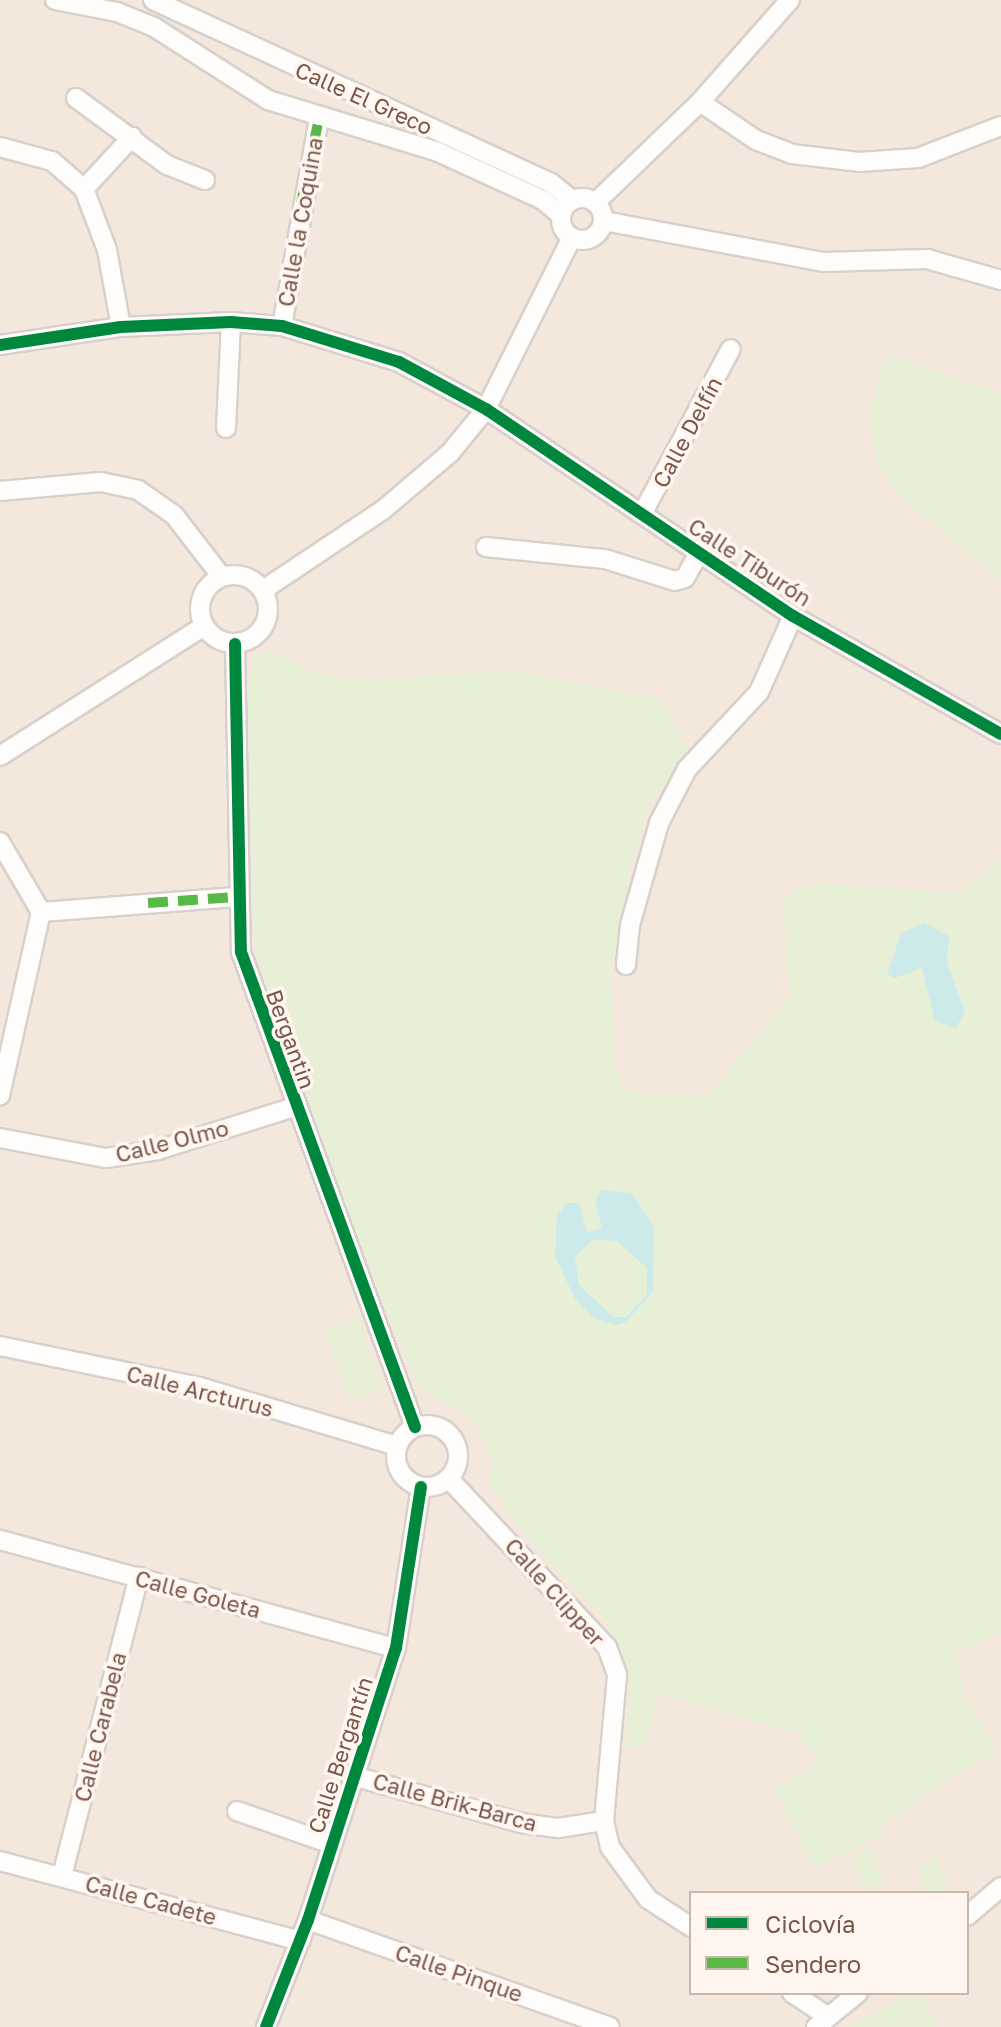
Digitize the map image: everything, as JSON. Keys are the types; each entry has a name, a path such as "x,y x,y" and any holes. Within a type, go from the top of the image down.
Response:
{"street":[{"path":"55,0 117,12 154,27 268,100 319,118 436,151 567,208 596,202 700,102 790,0"},
{"name":"Calle El Greco","path":"153,0 551,183 567,208"},
{"path":"76,98 167,165 205,180"},
{"path":"700,102 756,140 792,154 859,162 918,158 1001,126"},
{"name":"Calle la Coquina","path":"282,326 301,203 319,118"},
{"path":"84,189 132,137"},
{"path":"0,147 52,161 84,189 107,250 121,327"},
{"path":"596,202 604,221"},
{"path":"263,590 383,510 450,453 486,409 572,237 567,208"},
{"path":"572,237 592,237 604,221"},
{"path":"604,221 637,231 701,234 823,262 927,259 1001,280"},
{"path":"226,428 231,322"},
{"name":"Calle Tiburón","path":"0,345 121,327 231,322 282,326 399,362 486,409 793,616 1001,734"},
{"name":"Calle Delfín","path":"642,514 731,349"},
{"path":"0,491 101,482 138,490 174,515 222,577"},
{"path":"486,547 605,559 675,581 685,578 699,553"},
{"path":"222,577 245,577 263,590 267,619 249,640 235,644 204,626 204,592 222,577"},
{"path":"626,965 630,925 659,823 687,769 759,692 793,616"},
{"path":"0,756 204,626"},
{"name":"Bergantin","path":"235,644 236,897 250,988 415,1427"},
{"path":"0,842 41,912 0,1095"},
{"path":"41,912 236,897"},
{"name":"Calle Olmo","path":"0,1138 106,1158 158,1150 294,1107"},
{"name":"Calle Arcturus","path":"0,1346 200,1387 397,1446"},
{"path":"434,1425 451,1435 459,1453 449,1479 421,1487 398,1467 397,1446 415,1427 434,1425"},
{"name":"Calle Clipper","path":"449,1479 607,1647 617,1675 617,1719 604,1821 621,1870 648,1899 689,1926"},
{"name":"Calle Bergantín","path":"266,2027 301,1941 396,1648 421,1487"},
{"name":"Calle Goleta","path":"0,1540 396,1648"},
{"name":"Calle Carabela","path":"62,1876 139,1577"},
{"name":"Calle Brik-Barca","path":"353,1776 521,1823 558,1828 604,1821"},
{"path":"237,1811 331,1844"},
{"name":"Calle Cadete","path":"0,1861 301,1941"},
{"path":"969,1914 1001,1887"},
{"name":"Calle Pinque","path":"308,1920 610,2027"},
{"path":"794,1995 822,2021 855,1995"}],"shaded area":[{"path":"0,0 1001,0 1001,2027 0,2027"}],"green space":[{"path":"887,355 1001,394 1001,580 902,498 878,467 868,413"},
{"path":"268,650 323,676 376,680 511,670 660,699 689,751 650,804 628,876 612,971 614,1065 624,1092 706,1096 790,998 782,897 814,883 960,893 1001,859 1001,1633 956,1653 965,1695 997,1752 920,1795 914,1808 881,1824 884,1833 814,1868 774,1787 820,1764 798,1733 657,1694 643,1750 624,1747 630,1687 608,1623 528,1538 489,1484 491,1460 473,1418 418,1386 336,1187 254,954 247,719 251,662"},
{"path":"357,1317 384,1388 350,1401 323,1330"},
{"path":"871,1848 885,1881 864,1889 850,1856"},
{"path":"936,1857 950,1890 926,1891 916,1866"},
{"path":"909,1995 922,1995 938,2027 847,2027"}],"water":[{"path":"924,923 949,936 947,963 965,1011 956,1028 935,1021 922,968 895,978 887,974 901,934"},
{"path":"600,1190 631,1193 654,1227 653,1291 626,1322 616,1325 594,1318 575,1299 555,1256 557,1215 567,1203 579,1203 587,1232 602,1228 595,1201","holes":["593,1240 617,1241 647,1268 647,1294 626,1317 613,1317 579,1285 575,1257"]}],"marked path":[{"path":"301,203 319,118"},
{"path":"148,903 236,897"}],"cycle path":[{"path":"0,345 121,327 231,322 282,326 399,362 486,409 793,616 1001,734"},
{"path":"235,644 241,952 415,1427"},
{"path":"266,2027 308,1920 396,1648 421,1487"}]}
